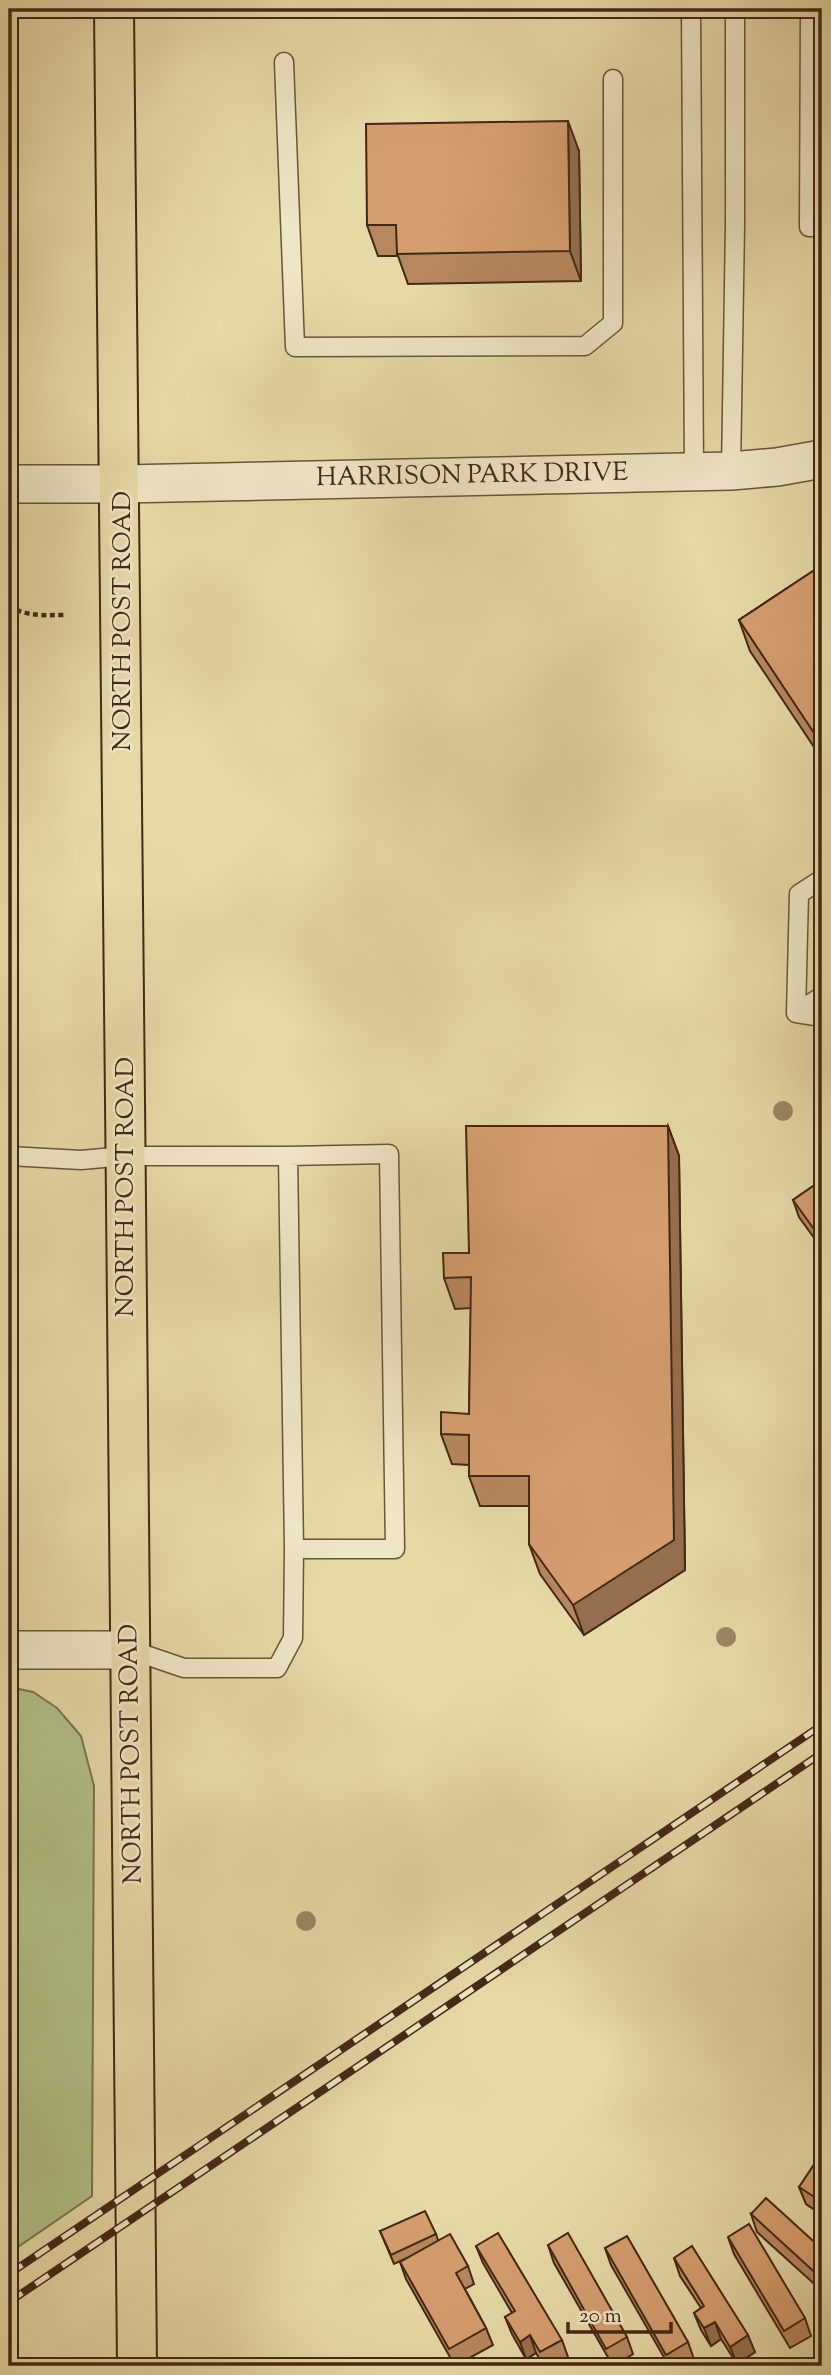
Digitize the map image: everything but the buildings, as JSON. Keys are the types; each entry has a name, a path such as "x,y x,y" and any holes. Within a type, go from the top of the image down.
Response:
{"main road":[{"name":"NORTH POST ROAD","path":"114,9 122,484 125,1156 137,2366"}],"street":[{"name":"HARRISON PARK DRIVE","path":"9,484 731,471 822,459"},
{"path":"9,1650 131,1650"}],"lane":[{"path":"691,9 694,471"},
{"path":"731,471 735,9"},
{"path":"810,9 809,227 822,227"},
{"path":"284,62 295,347 585,346 613,323 613,79"},
{"path":"796,1013 800,894 822,879"},
{"path":"796,1013 822,996"},
{"path":"796,1013 822,1017"},
{"path":"9,1156 80,1160 125,1156 389,1154 395,1549 294,1549"},
{"path":"131,1650 184,1668 277,1668 293,1638 288,1156"}],"path":[{"path":"9,606 22,614 64,615"}],"green space":[{"path":"9,1687 33,1692 57,1708 81,1736 94,1786 92,2196 9,2253"}],"railway":[{"path":"9,2274 822,1725"},
{"path":"9,2302 822,1753"}]}
